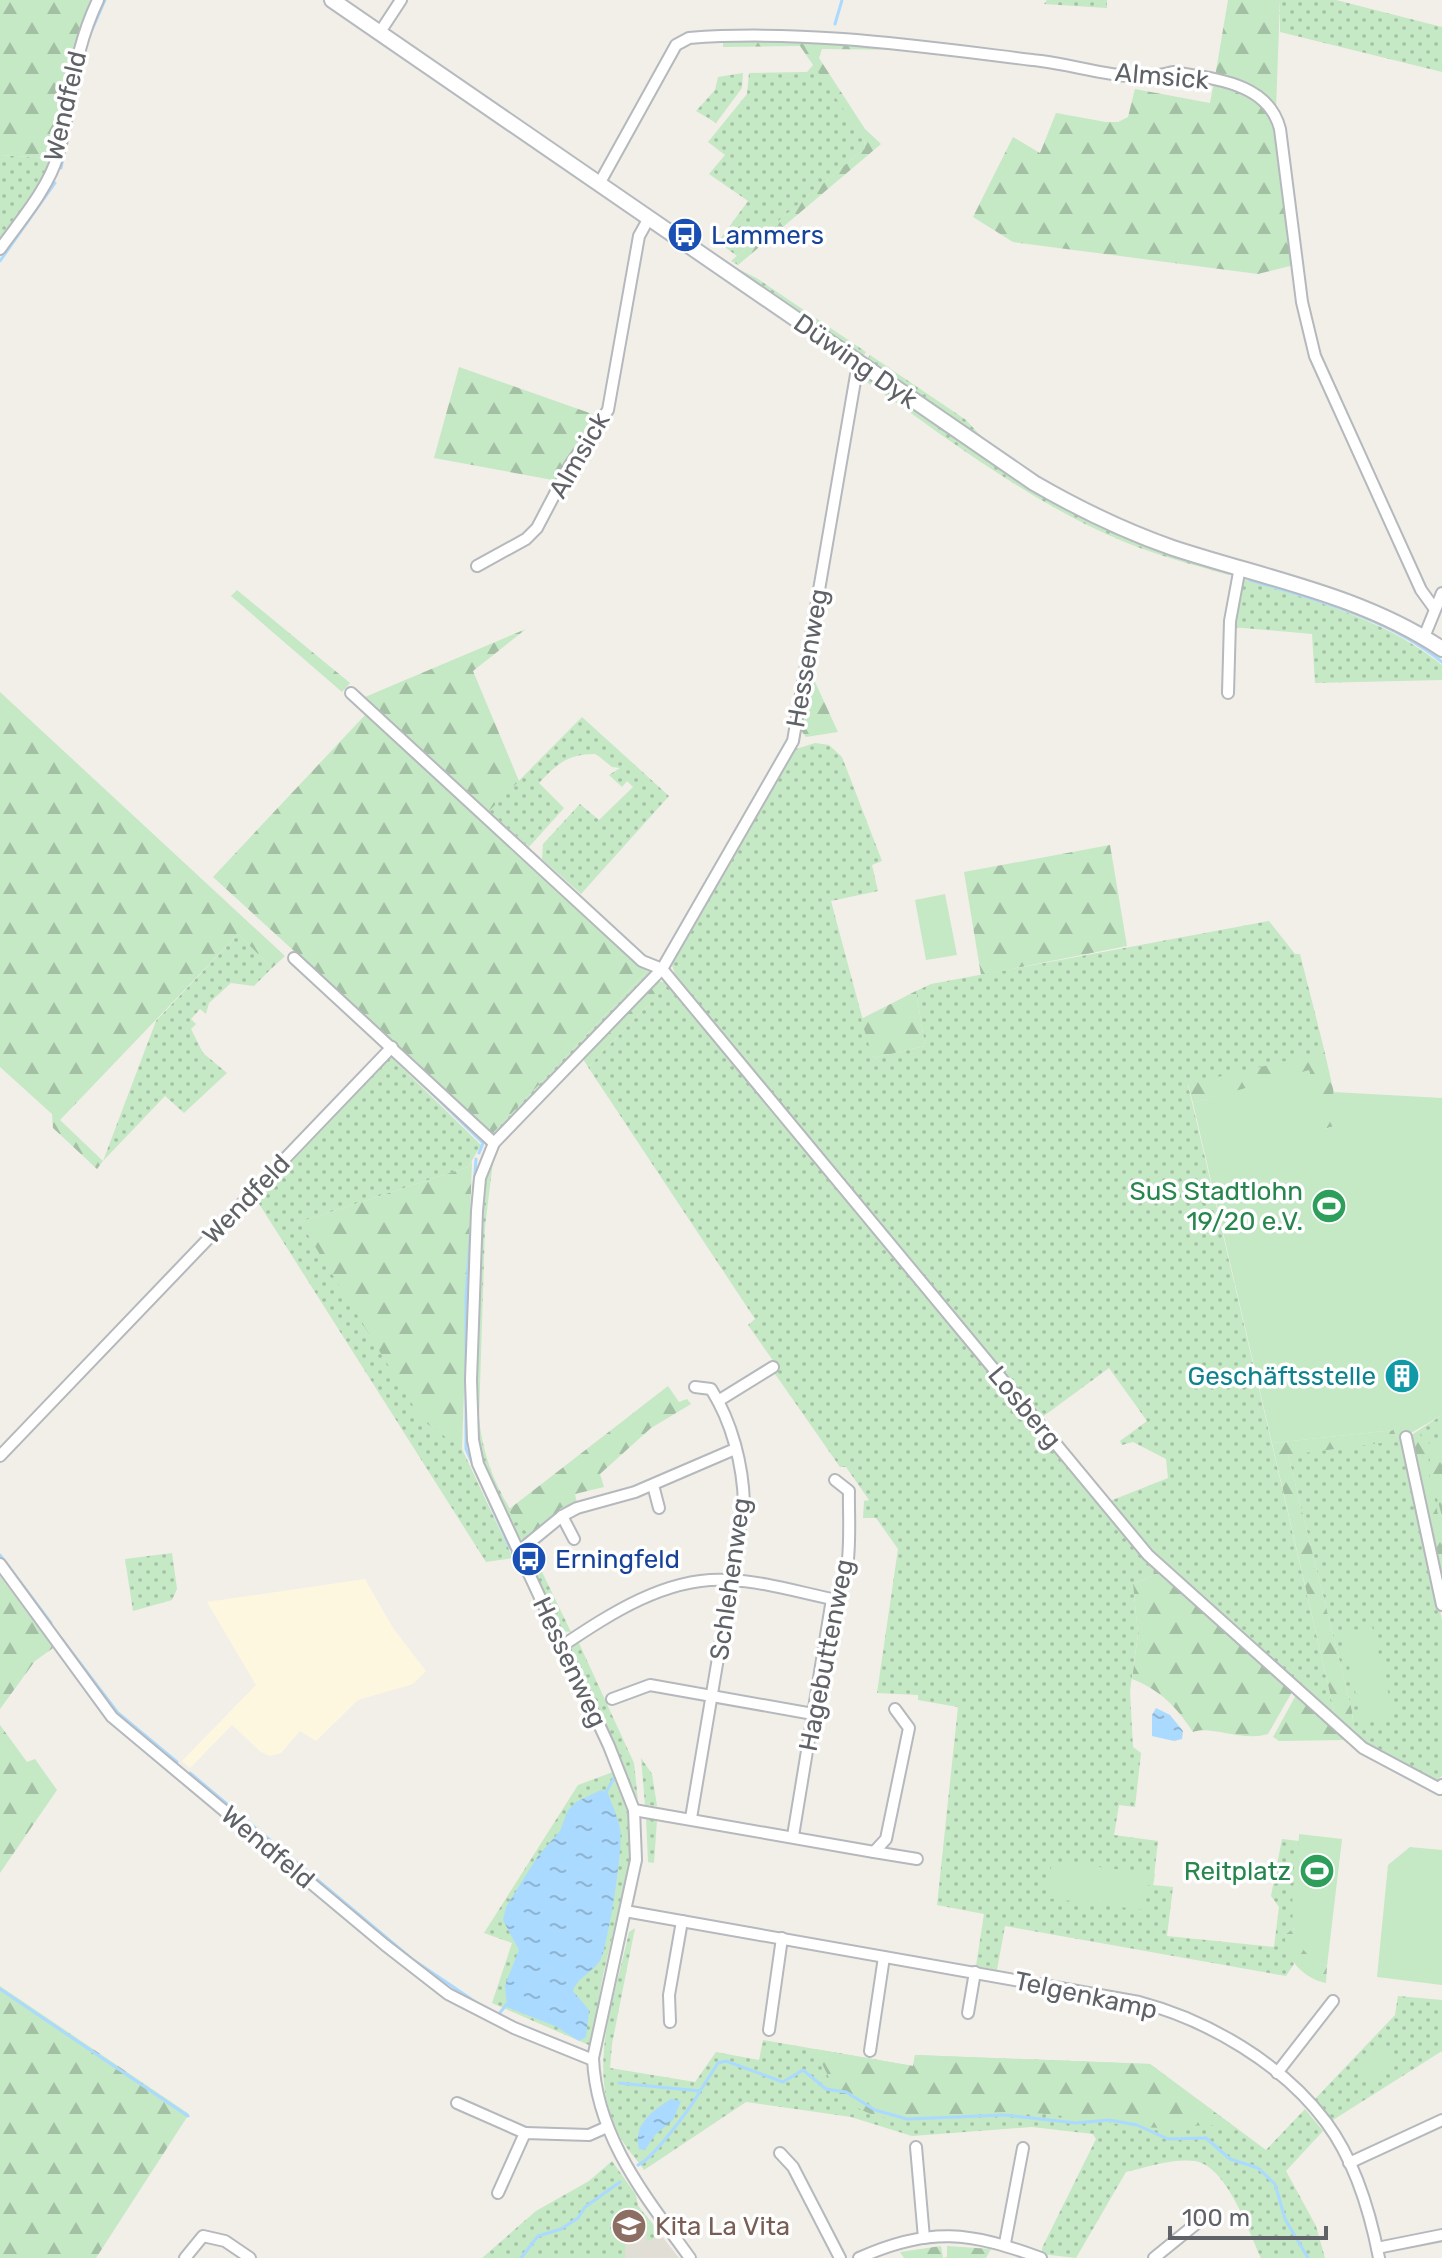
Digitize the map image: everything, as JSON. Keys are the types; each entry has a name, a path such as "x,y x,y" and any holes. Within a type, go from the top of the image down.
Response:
{"street":[{"name":"Wendfeld","path":"0,249 44,185 57,157 79,43 98,0"},
{"name":"Düwing Dyk","path":"332,0 999,461 1081,510 1152,540 1346,602 1424,637 1442,649"},
{"path":"380,32 401,0"},
{"name":"Almsick","path":"599,184 676,45 689,38 836,38 1045,61 1129,76 1160,76 1173,72 1252,91 1277,115 1302,302 1315,356 1421,590 1434,608"},
{"name":"Almsick","path":"477,566 526,539 537,528 570,465 608,410 639,236 649,218"},
{"name":"Hessenweg","path":"690,2258 619,2158 607,2127 593,2060 636,1860 634,1810 609,1746 478,1464 472,1430 478,1200 480,1178 494,1143 662,969 793,741 856,375 862,365"},
{"path":"1228,693 1230,621 1240,567"},
{"path":"1424,637 1442,593"},
{"path":"351,693 642,961 662,969"},
{"path":"294,958 494,1143"},
{"name":"Losberg","path":"662,969 1148,1555 1363,1748 1441,1788"},
{"name":"Wendfeld","path":"0,1456 392,1047"},
{"path":"695,1387 711,1389 718,1401 773,1367"},
{"name":"Schlehenweg","path":"691,1818 744,1504 735,1449 718,1401"},
{"path":"1406,1437 1442,1605"},
{"path":"518,1552 562,1516 653,1485 735,1449"},
{"name":"Hagebuttenweg","path":"793,1836 832,1599 846,1581 849,1491 835,1480"},
{"path":"653,1485 659,1508"},
{"path":"562,1516 574,1539"},
{"name":"Wendfeld","path":"0,1564 112,1717 448,1994 514,2028 593,2060"},
{"path":"562,1646 636,1602 682,1586 733,1580 832,1599"},
{"name":"Schlehenweg","path":"612,1699 645,1685 813,1714"},
{"path":"878,1849 909,1728 895,1709"},
{"path":"634,1810 878,1849 917,1859"},
{"name":"Telgenkamp","path":"625,1911 1150,2005 1218,2033 1277,2073 1324,2119 1349,2163 1368,2211 1378,2253 1442,2235"},
{"path":"670,2022 669,1995 682,1921"},
{"path":"769,2030 782,1938"},
{"path":"870,2051 884,1957"},
{"path":"968,2013 975,1972"},
{"path":"1277,2073 1333,2001"},
{"path":"457,2103 525,2133 589,2135 607,2127"},
{"path":"1349,2163 1442,2120"},
{"path":"498,2193 525,2133"},
{"path":"916,2147 924,2238"},
{"path":"1005,2243 1023,2148"},
{"path":"780,2153 793,2167 840,2258"},
{"path":"1154,2258 1197,2223"},
{"path":"185,2258 203,2236 225,2241 250,2258"},
{"path":"859,2258 924,2238 965,2237 1005,2243 1041,2258"}],"shaded area":[{"path":"365,1579 393,1628 426,1671 413,1684 358,1700 316,1741 300,1731 281,1753 270,1756 261,1752 232,1725 190,1768 182,1761 256,1685 207,1602"},
{"name":"Kita La Vita","path":"636,2203 679,2258 555,2258"}],"green space":[{"path":"0,0 90,0 62,84 51,158 0,155"},
{"path":"1047,0 1107,0 1107,8 1044,4"},
{"path":"1228,0 1280,0 1276,109 1215,77"},
{"path":"1280,0 1336,0 1442,27 1442,72 1280,32"},
{"path":"723,38 799,38 917,50 822,49 819,58 865,129 881,144 738,265 731,261 865,148 864,139 800,46 723,47"},
{"path":"814,64 864,139 865,148 737,256 718,242 748,201 709,174 725,155 708,142 747,94 749,73 807,72"},
{"path":"743,73 742,88 716,123 696,111 715,90 718,77"},
{"path":"1214,82 1251,94 1275,119 1294,265 1258,274 1013,242 973,217 1013,137 1040,153 1056,113 1118,122 1128,117 1135,89 1210,103"},
{"path":"0,155 51,158 35,191 0,241"},
{"path":"729,264 758,279 866,352 862,358"},
{"path":"870,355 966,420 993,449 866,361"},
{"path":"459,367 601,417 558,481 434,458"},
{"path":"867,375 1000,465 1229,570 1229,575 1127,543 1079,521 984,464 861,378"},
{"path":"1240,578 1371,622 1442,665 1442,680 1315,683 1312,634 1231,627"},
{"path":"237,590 350,683 342,692 231,596"},
{"path":"526,629 473,671 519,781 489,811 365,697"},
{"path":"810,671 838,732 806,737 799,728"},
{"path":"0,692 285,956 272,968 238,934 60,1120 103,1161 97,1169 53,1128 52,1114 0,1067"},
{"path":"366,714 647,971 490,1136 395,1043 213,877"},
{"path":"582,717 669,796 581,894 542,859 543,844 580,804 599,820 633,787 627,781 622,787 609,775 620,768 612,767 596,754 586,754 564,761 552,770 539,783 564,808 529,847 489,811"},
{"path":"815,743 829,745 842,757 882,861 872,865 878,891 831,901 873,1058 925,1046 916,991 931,984 1269,921 1295,954 1300,954 1323,1045 1317,1054 1188,1085 1336,1719 1156,1556 1110,1501 1168,1478 1166,1459 1133,1442 1122,1445 1120,1441 1147,1421 1109,1368 1041,1418 676,977 672,965 796,749"},
{"path":"1110,845 1127,946 981,975 964,872"},
{"path":"945,894 957,955 926,960 915,900"},
{"path":"238,934 272,968 254,986 231,983 209,1003 206,1014 200,1009 191,1019 196,1024 191,1029 203,1053 227,1073 184,1113 165,1096 103,1161 156,1021"},
{"path":"650,968 650,973 497,1134 490,1136"},
{"path":"658,981 669,983 588,1067 583,1059"},
{"path":"669,983 1154,1567 1153,1576 1133,1584 1138,1634 1130,1691 1133,1747 1141,1753 1135,1807 1119,1805 1114,1835 1158,1841 1153,1885 1173,1887 1167,1936 1274,1947 1279,1907 1271,1896 1282,1839 1299,1841 1294,1928 1285,1935 1294,1964 1286,1976 1005,1926 997,1970 976,1966 984,1914 937,1905 958,1707 918,1700 918,1695 877,1693 898,1549 876,1518 863,1518 864,1501 869,1500 846,1467 840,1467 773,1371 774,1362 748,1325 755,1319 588,1067"},
{"path":"916,991 925,1046 873,1058 861,1019"},
{"path":"1323,1045 1341,1124 1324,1129 1309,1071 1193,1103 1188,1084 1316,1054"},
{"path":"391,1057 481,1145 468,1167 300,1222 447,1436 462,1449 513,1558 486,1562 256,1199"},
{"name":"SuS Stadtlohn 19/20 e.V.","path":"1309,1070 1325,1129 1340,1124 1333,1092 1442,1098 1442,1415 1397,1441 1394,1430 1272,1443 1193,1103"},
{"path":"494,1153 485,1227 479,1418 485,1451 496,1482 511,1511 531,1537 525,1540 516,1538 477,1449 477,1287 484,1188"},
{"path":"472,1161 462,1449 422,1420 300,1222 468,1167"},
{"path":"668,1386 679,1402 687,1399 691,1404 651,1428 600,1474 604,1487 575,1494 577,1503 561,1508 531,1537 508,1510"},
{"path":"1442,1415 1442,1593 1410,1436"},
{"path":"1394,1430 1397,1441 1288,1455 1352,1711 1354,1735 1336,1719 1272,1443"},
{"path":"1417,1432 1430,1444 1428,1469 1442,1533 1442,1593 1410,1436"},
{"path":"1442,1436 1442,1516 1431,1464 1432,1454"},
{"path":"1403,1437 1442,1620 1442,1776 1434,1782 1354,1735 1352,1711 1288,1455"},
{"path":"531,1549 571,1632 561,1631 525,1557"},
{"path":"172,1553 177,1589 172,1600 133,1611 125,1559"},
{"path":"1154,1567 1292,1692 1268,1734 1248,1736 1208,1730 1193,1732 1167,1700 1132,1679 1138,1634 1133,1584 1153,1576"},
{"path":"0,1576 53,1648 35,1661 0,1709"},
{"path":"1372,1626 1394,1716 1363,1724 1341,1633"},
{"path":"578,1641 634,1763 638,1800 572,1655 571,1649"},
{"path":"1296,1695 1345,1740 1279,1741 1273,1737"},
{"path":"0,1725 27,1762 35,1759 57,1790 0,1873"},
{"path":"641,1758 652,1774 657,1806 645,1805"},
{"path":"613,1772 628,1815 631,1859 603,1975 591,2046 492,2003 512,1943 484,1933 578,1785"},
{"path":"646,1818 657,1820 654,1863 648,1862"},
{"name":"Reitplatz","path":"1299,1834 1342,1839 1327,1966 1310,1957 1294,1927 1293,1890"},
{"path":"1410,1847 1442,1850 1442,1985 1377,1977 1388,1865"},
{"path":"1052,1861 1155,1874 1153,1885 1148,1885 1144,1910 1047,1898"},
{"path":"635,1928 610,2068 695,2082 716,2052 759,2060 763,2040 913,2066 915,2055 1150,2064 1266,2150 1305,2109 1323,2131 1286,2171 1316,2226 1325,2258 1261,2258 1227,2187 1207,2166 1187,2160 1126,2172 1076,2258 1042,2254 1042,2248 1096,2139 1093,2134 1032,2127 912,2136 851,2117 746,2102 644,2170 617,2131 608,2106 603,2057 629,1932"},
{"path":"1294,1928 1306,1952 1327,1966 1326,1983 1310,1977 1292,1959 1285,1935"},
{"path":"0,1986 189,2114 96,2258 0,2258"},
{"path":"1398,1996 1442,2000 1442,2051 1333,2120 1315,2099 1395,2015"},
{"path":"1378,2041 1394,2058 1372,2080 1356,2063"},
{"path":"815,2049 913,2066 915,2055 1150,2064 1236,2128 1213,2125 1144,2127 1026,2112 926,2120 885,2118 865,2112 847,2101 829,2077"},
{"path":"612,2161 636,2195 638,2206 661,2234 647,2242 647,2228 625,2229 625,2258 482,2258 536,2211 589,2181"},
{"path":"941,2246 943,2258 904,2258 900,2252"},
{"path":"947,2246 991,2249 986,2258 943,2258 947,2257"}],"water":[{"path":"1156,1708 1170,1715 1183,1731 1182,1739 1174,1741 1152,1736 1152,1715"},
{"path":"601,1790 608,1793 618,1820 620,1854 601,1959 573,1991 589,2010 586,2037 579,2041 555,2026 507,2007 505,1985 519,1950 503,1920 506,1907 538,1856 560,1831 568,1810 576,1802"},
{"path":"671,2099 681,2101 673,2120 655,2135 645,2150 639,2149 641,2125"}],"waterway":[{"path":"88,39 105,0"},
{"path":"835,24 842,0"},
{"path":"61,168 70,124"},
{"path":"0,261 55,183"},
{"path":"1250,580 1326,603 1375,622 1442,662"},
{"path":"413,1075 483,1143 479,1153"},
{"path":"476,1159 466,1296 466,1449 510,1548"},
{"path":"0,1555 51,1623"},
{"path":"541,1616 607,1753"},
{"path":"61,1638 118,1713 177,1762"},
{"path":"190,1773 412,1959 477,2003"},
{"path":"606,1792 616,1775"},
{"path":"0,1989 188,2116"},
{"path":"498,2015 507,2004"},
{"path":"619,2083 700,2091 718,2063 726,2061 783,2082 803,2070 826,2089 846,2092 875,2110 907,2119 1004,2115 1076,2123 1109,2120 1137,2125 1168,2139 1206,2138 1230,2159 1258,2168 1275,2184 1285,2219 1308,2258"},
{"path":"638,2165 662,2143 700,2091"},
{"path":"521,2258 538,2236 561,2229 578,2218 585,2207 620,2182"}],"place":[{"name":"Lammers","path":"685,235"},
{"name":"SuS Stadtlohn 19/20 e.V.","path":"1329,1206"},
{"name":"Geschäftsstelle","path":"1402,1376"},
{"name":"Erningfeld","path":"529,1559"},
{"name":"Reitplatz","path":"1317,1871"},
{"name":"Kita La Vita","path":"629,2226"}]}
